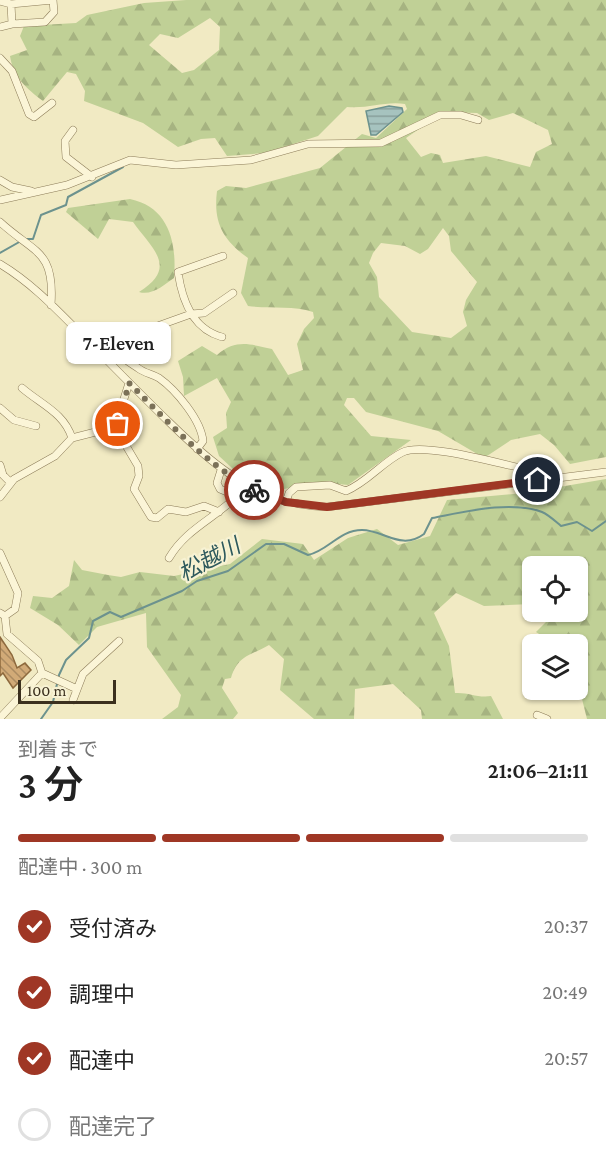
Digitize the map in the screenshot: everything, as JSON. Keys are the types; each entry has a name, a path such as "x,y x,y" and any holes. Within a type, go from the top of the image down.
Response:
{"street":[{"path":"0,1 11,4 53,0 54,12 45,22 0,26"},
{"path":"11,4 12,24"},
{"path":"0,58 12,72 29,114 34,117 40,115 52,103"},
{"path":"0,200 92,177 130,160 176,165 251,160 308,144 381,143 440,115 461,115 478,120"},
{"path":"73,130 65,141 66,157 92,177"},
{"path":"0,180 12,187 34,191"},
{"path":"0,222 36,250 49,265 53,279 51,305"},
{"path":"222,337 209,334 191,314 181,289 178,272 223,256"},
{"path":"0,264 27,282 221,470 253,489 286,502 327,507 606,472"},
{"path":"123,355 143,344 152,328 191,314 204,313 232,292"},
{"path":"90,343 103,345 123,355 138,368 159,378 180,399 202,433 203,441 197,449"},
{"path":"115,427 129,383"},
{"path":"22,388 61,416 67,423 72,438"},
{"path":"0,408 14,420 36,426"},
{"path":"0,497 10,483 54,456 72,438 115,427"},
{"path":"115,427 134,456 140,476 134,489 151,517 157,518 168,509 186,512 204,506 219,512"},
{"path":"286,502 289,493 296,486 330,485 346,491 364,482 398,455 415,449 446,452 526,469"},
{"path":"0,465 3,475 10,483"},
{"path":"169,558 177,544 192,529 219,512 237,496 220,489 217,483 221,470"},
{"path":"0,553 18,592 15,609 3,615 7,634 38,661 42,673 77,689"},
{"path":"73,700 83,674 119,641"},
{"path":"0,718 42,673"},
{"path":"537,715 547,719"}],"green space":[{"path":"186,0 606,0 606,457 570,464 554,445 540,434 511,440 484,458 438,431 366,412 354,398 347,398 344,405 371,436 411,440 348,485 319,482 274,491 245,480 219,456 213,437 227,428 226,413 231,402 217,378 184,396 183,377 178,361 202,346 217,355 230,347 250,344 272,349 288,375 303,370 297,344 304,329 314,318 313,312 305,310 248,306 241,293 248,258 226,237 218,222 217,191 226,186 246,188 320,168 362,134 376,138 407,109 405,104 398,103 347,107 318,136 265,153 227,156 215,138 201,139 178,147 143,123 84,101 85,91 76,74 67,72 43,101 26,87 14,70 10,56 27,50 20,36 24,26 76,23 87,15 144,3","holes":["210,18 220,27 219,50 194,70 182,73 149,45 160,34 178,38","444,112 477,113 489,120 513,113 548,130 552,144 536,152 530,167 486,156 443,163 440,155 431,153 421,157 406,138","443,228 449,236 451,251 477,282 466,300 463,312 467,326 451,338 412,332 379,297 377,277 369,263 381,243 405,246 420,254 428,249"]},
{"path":"130,199 143,203 162,218 168,228 174,252 174,278 158,289 144,293 139,292 151,283 158,274 160,266 154,249 133,222 109,219 98,239 66,212 68,208"},
{"path":"606,479 606,719 587,719 582,700 588,700 588,634 539,634 536,632 546,622 588,622 588,556 522,556 522,604 484,606 456,593 434,613 449,646 455,693 491,696 503,719 422,719 421,710 393,684 355,689 354,719 314,719 280,690 284,659 269,645 241,660 231,678 225,679 222,688 238,713 233,719 162,719 178,707 181,695 147,647 146,613 97,627 79,645 58,625 30,608 33,596 52,598 69,586 74,560 82,570 108,575 121,577 140,572 174,576 230,564 262,539 303,544 314,560 348,538 377,529 398,545 430,536 447,500 524,493"}],"water":[{"path":"389,106 402,108 403,112 376,135 371,135 366,111"}],"building":[{"path":"128,413 140,425 133,432 122,422"},
{"path":"0,637 12,655 17,668 25,663 31,670 13,688 3,673 0,676"}],"waterway":[{"path":"27,239 33,239 41,215 66,205 68,197 123,167"},
{"path":"0,253 21,241"},
{"name":"松越川","path":"41,719 53,702 59,675 66,660 89,638 93,621 110,612 121,617 182,591 197,581 228,571 266,544 284,544 308,555 347,533 362,530 408,541 424,534 432,518 502,507 516,507 545,513 561,526 577,522 592,531 606,521"}],"way so far":[{"path":"118,424 129,383 204,456 221,470 254,490"}],"place":[{"name":"7-Eleven","path":"118,424"}],"route":[{"path":"254,490 286,502 327,507 538,480"}]}
